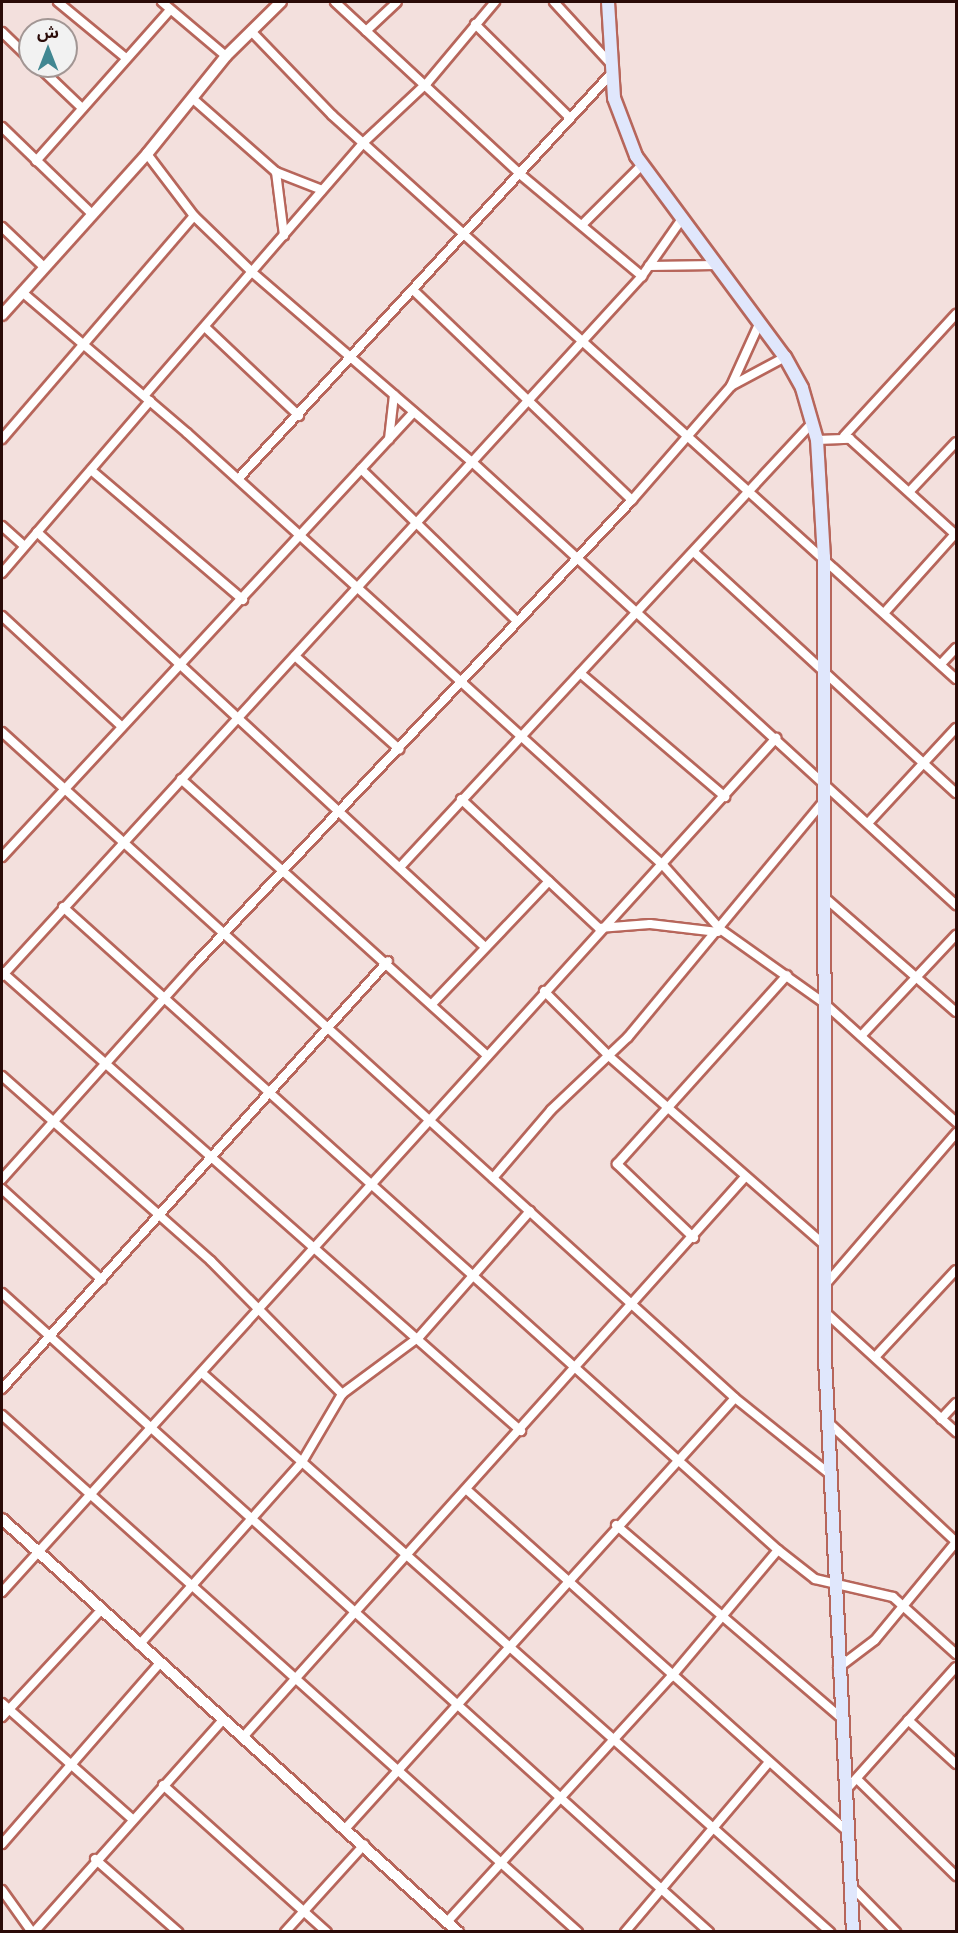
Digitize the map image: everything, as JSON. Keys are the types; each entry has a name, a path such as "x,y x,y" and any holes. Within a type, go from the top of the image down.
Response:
{"main road":[{"path":"608,2 610,68 622,125 642,165 785,357 813,422 817,440 824,557 821,894 824,1003 825,1312 842,1794 853,1932"}],"street":[{"path":"58,2 126,58"},
{"path":"162,2 226,56"},
{"path":"2,315 147,154 226,56 281,2"},
{"path":"334,2 427,83 521,175 642,276"},
{"path":"366,31 397,2"},
{"path":"2,573 91,470 147,398 322,190 365,141 427,83 495,2"},
{"path":"238,479 354,359 467,235 570,118 610,68 554,2"},
{"path":"36,161 170,10"},
{"path":"476,24 570,118"},
{"path":"251,31 332,116 365,141 685,439 824,557 957,679"},
{"path":"2,32 18,47"},
{"path":"51,78 82,108"},
{"path":"192,98 276,172 322,190"},
{"path":"2,127 92,214"},
{"path":"147,154 194,216 253,273 471,461 823,779 957,905"},
{"path":"582,225 642,165"},
{"path":"276,172 284,235"},
{"path":"2,439 194,216"},
{"path":"521,1431 420,1337 207,1156 2,974 121,842 418,525 471,461 642,276 681,220"},
{"path":"2,227 44,267"},
{"path":"649,266 716,265"},
{"path":"414,291 632,500"},
{"path":"22,292 238,479 357,590 663,865 719,931 787,975 824,1003 957,1122"},
{"path":"817,440 844,436 957,314"},
{"path":"2,1179 55,1125 222,935 342,810 517,621 579,559 632,500 731,386 760,322"},
{"path":"206,328 299,416"},
{"path":"731,386 785,357"},
{"path":"389,440 394,394"},
{"path":"3,854 179,663 243,600 414,412"},
{"path":"402,865 519,735 696,554 813,422"},
{"path":"844,436 910,491 956,535 885,612"},
{"path":"910,491 957,442"},
{"path":"361,469 517,621"},
{"path":"91,470 243,600"},
{"path":"2,526 24,546"},
{"path":"37,532 402,865 485,947"},
{"path":"696,554 957,793"},
{"path":"2,616 121,726"},
{"path":"940,664 957,648"},
{"path":"295,656 399,749"},
{"path":"580,673 725,797"},
{"path":"869,822 957,728"},
{"path":"2,732 222,935 330,1030 735,1398 832,1476"},
{"path":"2,1592 202,1373 256,1306 488,1056 599,928 663,865 776,738"},
{"path":"181,779 388,961 488,1056"},
{"path":"461,799 599,928 650,924 719,931"},
{"path":"493,1178 551,1110 610,1057 719,931 822,803"},
{"path":"433,1003 549,881"},
{"path":"821,894 957,1012"},
{"path":"63,907 675,1462 778,1551 804,1572 835,1585 874,1590 903,1604 957,1654"},
{"path":"861,1036 957,935"},
{"path":"2,1389 102,1280 207,1156 270,1095 330,1030 388,961"},
{"path":"694,1238 618,1170 622,1156 671,1108 787,975"},
{"path":"544,991 610,1057 825,1245"},
{"path":"2,1076 157,1213 256,1306 342,1394"},
{"path":"825,1285 957,1132"},
{"path":"244,1736 576,1370 694,1238 745,1177"},
{"path":"2,1189 102,1280"},
{"path":"139,1645 253,1521 302,1462 342,1394 420,1337 530,1211"},
{"path":"876,1356 957,1269"},
{"path":"2,1293 456,1706 664,1889 709,1932"},
{"path":"825,1312 957,1432"},
{"path":"202,1373 410,1554 508,1647 830,1932"},
{"path":"345,1829 616,1525 735,1398"},
{"path":"941,1419 957,1403"},
{"path":"2,1416 91,1492 192,1586 578,1932"},
{"path":"829,1423 956,1542 861,1654 838,1668"},
{"path":"466,1490 671,1677 846,1830"},
{"path":"2,1519 100,1611 244,1736 458,1932"},
{"path":"616,1525 721,1618 840,1716"},
{"path":"447,1922 671,1677 778,1551"},
{"path":"2,1717 5,1706 100,1611"},
{"path":"2,1844 159,1664"},
{"path":"842,1794 957,1667"},
{"path":"5,1706 70,1767 132,1818"},
{"path":"2,1890 33,1932 95,1859 224,1719"},
{"path":"908,1720 957,1764"},
{"path":"625,1932 716,1829 769,1762"},
{"path":"856,1779 957,1876"},
{"path":"163,1785 327,1932"},
{"path":"285,1932 364,1845"},
{"path":"95,1859 178,1932"},
{"path":"850,1885 896,1932"}]}
